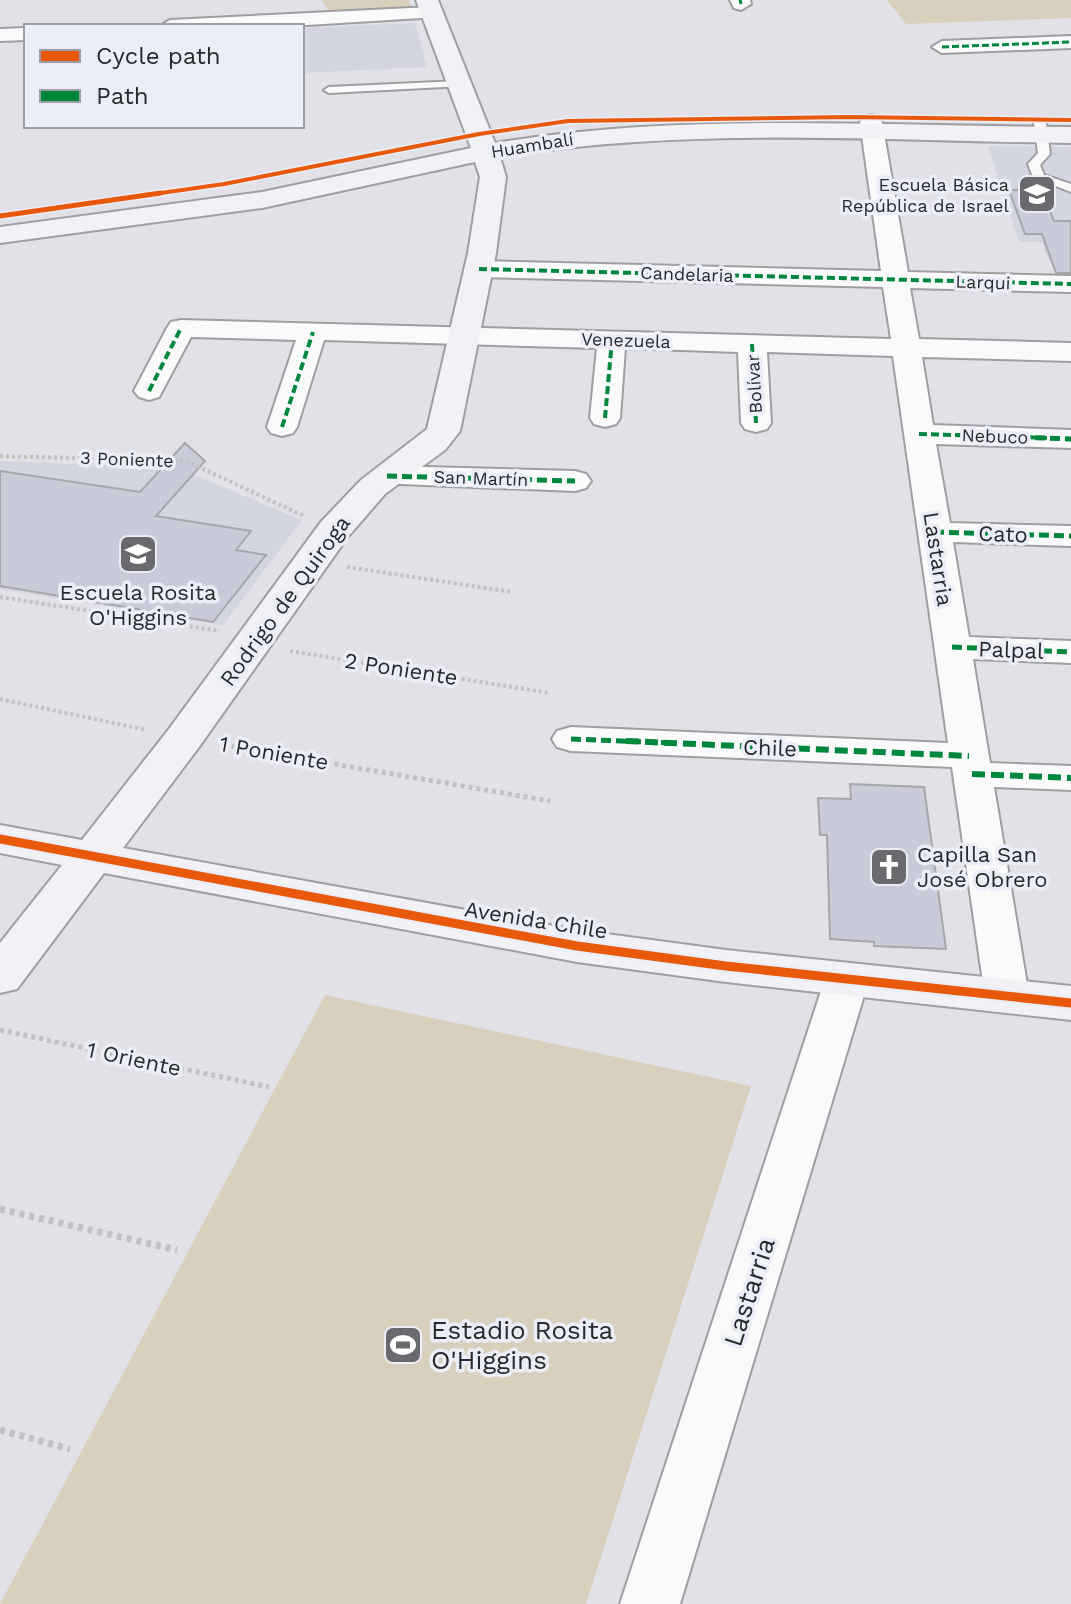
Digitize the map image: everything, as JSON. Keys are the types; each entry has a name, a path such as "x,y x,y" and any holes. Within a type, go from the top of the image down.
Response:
{"main road":[{"name":"Rodrigo de Quiroga","path":"0,977 184,738 334,530 361,499 433,443 443,431 479,269 493,177 484,146 429,6"},
{"name":"Huambalí","path":"0,221 248,187 484,146 558,139 872,127 1040,128 1071,125"},
{"name":"Huambalí","path":"1040,128 1071,135"},
{"name":"Huambalí","path":"0,235 262,200 484,146"},
{"name":"Avenida Chile","path":"0,839 520,937 666,959 1071,1003"}],"street":[{"path":"187,24 315,9 429,6"},
{"path":"0,35 24,34"},
{"path":"942,47 1071,42"},
{"name":"Lastarria","path":"872,127 1007,996"},
{"name":"Candelaria","path":"479,269 895,279"},
{"name":"Larqui","path":"895,279 1071,284"},
{"name":"Venezuela","path":"149,391 181,328 1071,352"},
{"path":"282,427 313,332"},
{"path":"605,418 612,340"},
{"name":"Bolívar","path":"752,344 756,423"},
{"name":"Nebuco","path":"919,434 1071,439"},
{"name":"San Martín","path":"387,476 575,481"},
{"name":"Cato","path":"934,532 1071,536"},
{"name":"Palpal","path":"952,647 1071,652"},
{"name":"Chile","path":"571,739 971,765 1071,778"},
{"name":"Lastarria","path":"650,1604 847,979"}],"lane":[{"path":"329,90 459,84"},
{"path":"1040,128 1044,154 1034,164 1039,177 1071,188"}],"path":[{"path":"309,561 512,592"},
{"path":"0,1209 177,1250"},
{"path":"0,1430 70,1449"}],"shaded area":[{"path":"322,0 409,0 414,13 333,17"},
{"path":"887,0 1071,0 1071,18 906,24"},
{"path":"415,23 427,67 304,73 304,28"},
{"name":"Escuela Básica República de Israel","path":"988,146 1071,147 1071,260 1048,260 1042,242 1019,242"},
{"name":"Escuela Rosita O'Higgins","path":"0,461 177,468 302,520 223,625 0,589"},
{"name":"Estadio Rosita O'Higgins","path":"325,995 751,1086 586,1604 0,1604"}],"building":[{"path":"1009,190 1042,190 1054,221 1071,221 1071,273 1056,273 1042,234 1025,234"},
{"name":"Escuela Rosita O'Higgins","path":"185,443 205,461 156,516 251,531 236,550 266,555 213,622 0,586 0,471 140,492"},
{"name":"Capilla San José Obrero","path":"850,784 924,787 946,949 874,946 874,942 830,939 827,835 820,835 818,798 851,799"}],"marked path":[{"path":"740,0 741,4"},
{"path":"942,47 1071,42"},
{"path":"479,269 1071,284"},
{"path":"149,391 181,328"},
{"path":"282,427 313,332"},
{"path":"605,418 612,340"},
{"path":"752,344 756,423"},
{"path":"919,434 1071,439"},
{"path":"387,476 575,481"},
{"path":"934,532 1071,536"},
{"path":"952,647 1071,652"},
{"path":"571,739 969,756"},
{"path":"972,774 1071,778"}],"cycle path":[{"path":"0,216 224,184 479,134 568,121 849,117 1071,120"},
{"path":"0,839 577,946 726,966 1071,1003"}],"place":[{"name":"Escuela Básica República de Israel","path":"1037,194"},
{"name":"Escuela Rosita O'Higgins","path":"138,554"},
{"name":"Capilla San José Obrero","path":"889,867"},
{"name":"Estadio Rosita O'Higgins","path":"403,1345"}]}
